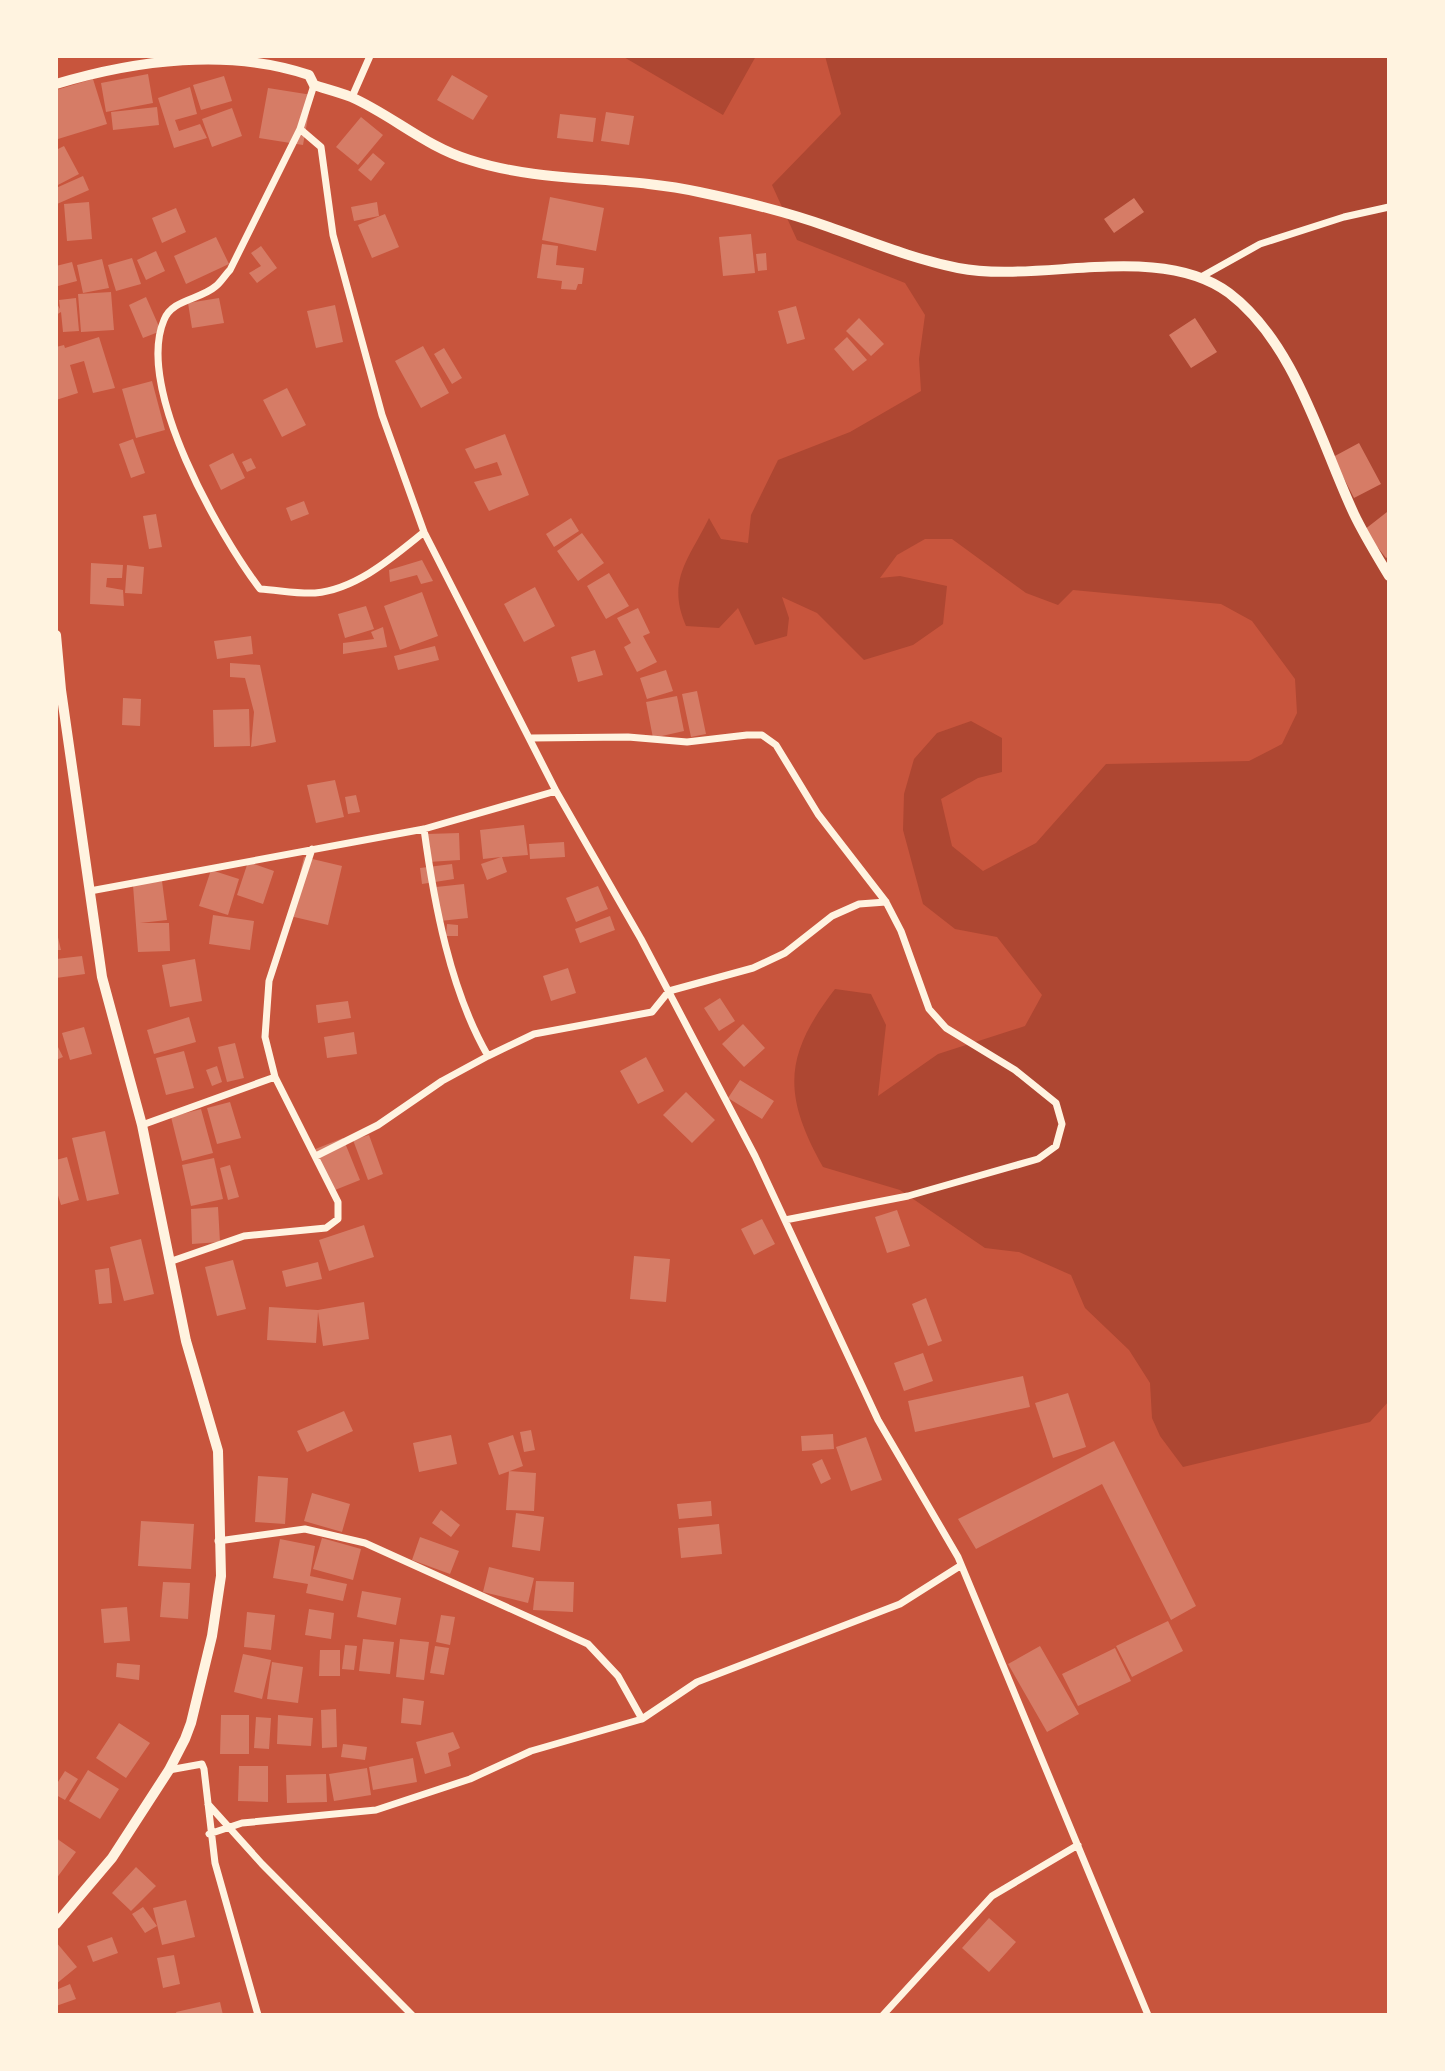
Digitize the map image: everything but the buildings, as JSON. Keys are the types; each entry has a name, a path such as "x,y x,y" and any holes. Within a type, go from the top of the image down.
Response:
{"street":[{"path":"352,97 370,56"},
{"path":"56,84 149,64 221,59 285,66 309,75 314,85 300,129 230,270 216,286 181,303 163,321 158,348 160,378 171,425 221,529 260,589 299,593 335,589 377,570 424,532"},
{"path":"314,85 352,97 429,142 468,160 519,173 695,191 825,226 902,254 960,269 1014,272 1146,267 1200,277 1226,291 1257,316 1275,343 1317,426 1355,517 1389,576"},
{"path":"300,129 321,147 333,235 382,415 424,532 556,791 668,991 755,1156 878,1420 960,1566 1148,2015"},
{"path":"1200,277 1259,244 1344,217 1389,207"},
{"path":"56,635 61,690 102,976 142,1125 186,1341 218,1451 220,1576 212,1636 191,1723 169,1770 112,1858 56,1924"},
{"path":"531,738 628,737 687,742 762,736 776,745 818,814 886,902 901,932 929,1009 946,1028 1015,1070 1056,1103 1062,1124 1056,1146 1038,1159 908,1196 785,1220"},
{"path":"90,891 424,829 556,791"},
{"path":"424,829 442,932 476,1035 488,1056"},
{"path":"169,1262 244,1236 333,1224 340,1212 338,1202 316,1156 275,1077 265,1037 269,981 312,849"},
{"path":"316,1156 378,1125 442,1081 534,1034 652,1012 668,991 753,968 785,953 832,916 859,904 886,902"},
{"path":"142,1125 275,1077"},
{"path":"218,1541 305,1530 366,1544 588,1644 618,1676 642,1719"},
{"path":"209,1834 229,1826 376,1811 470,1779 531,1751 642,1719 697,1682 900,1604 960,1566"},
{"path":"169,1770 202,1764 209,1834 236,1943 258,2015"},
{"path":"208,1804 262,1864 412,2015"},
{"path":"883,2015 992,1896 1078,1845"}],"shaded area":[{"path":"622,56 756,56 723,115"},
{"path":"825,56 1389,56 1389,1401 1370,1422 1183,1467 1160,1436 1152,1418 1150,1383 1129,1350 1085,1308 1071,1275 1019,1252 985,1248 900,1190 823,1167 800,1118 794,1075 798,1055 806,1034 835,989 871,994 886,1025 878,1096 938,1054 1025,1026 1042,995 997,937 955,929 923,904 903,830 904,794 914,759 937,733 971,721 1002,738 1002,772 978,778 941,799 952,846 983,871 1036,843 1106,764 1249,761 1282,744 1297,713 1295,679 1252,621 1221,604 1073,590 1058,605 1026,593 952,539 925,539 897,555 880,578 900,576 947,586 943,624 913,645 864,660 817,613 782,597 789,618 787,636 755,645 738,608 719,628 686,626 680,610 679,582 709,518 721,539 748,543 751,515 778,460 850,432 921,391 919,359 925,315 905,283 797,240 772,185 841,114"}]}
